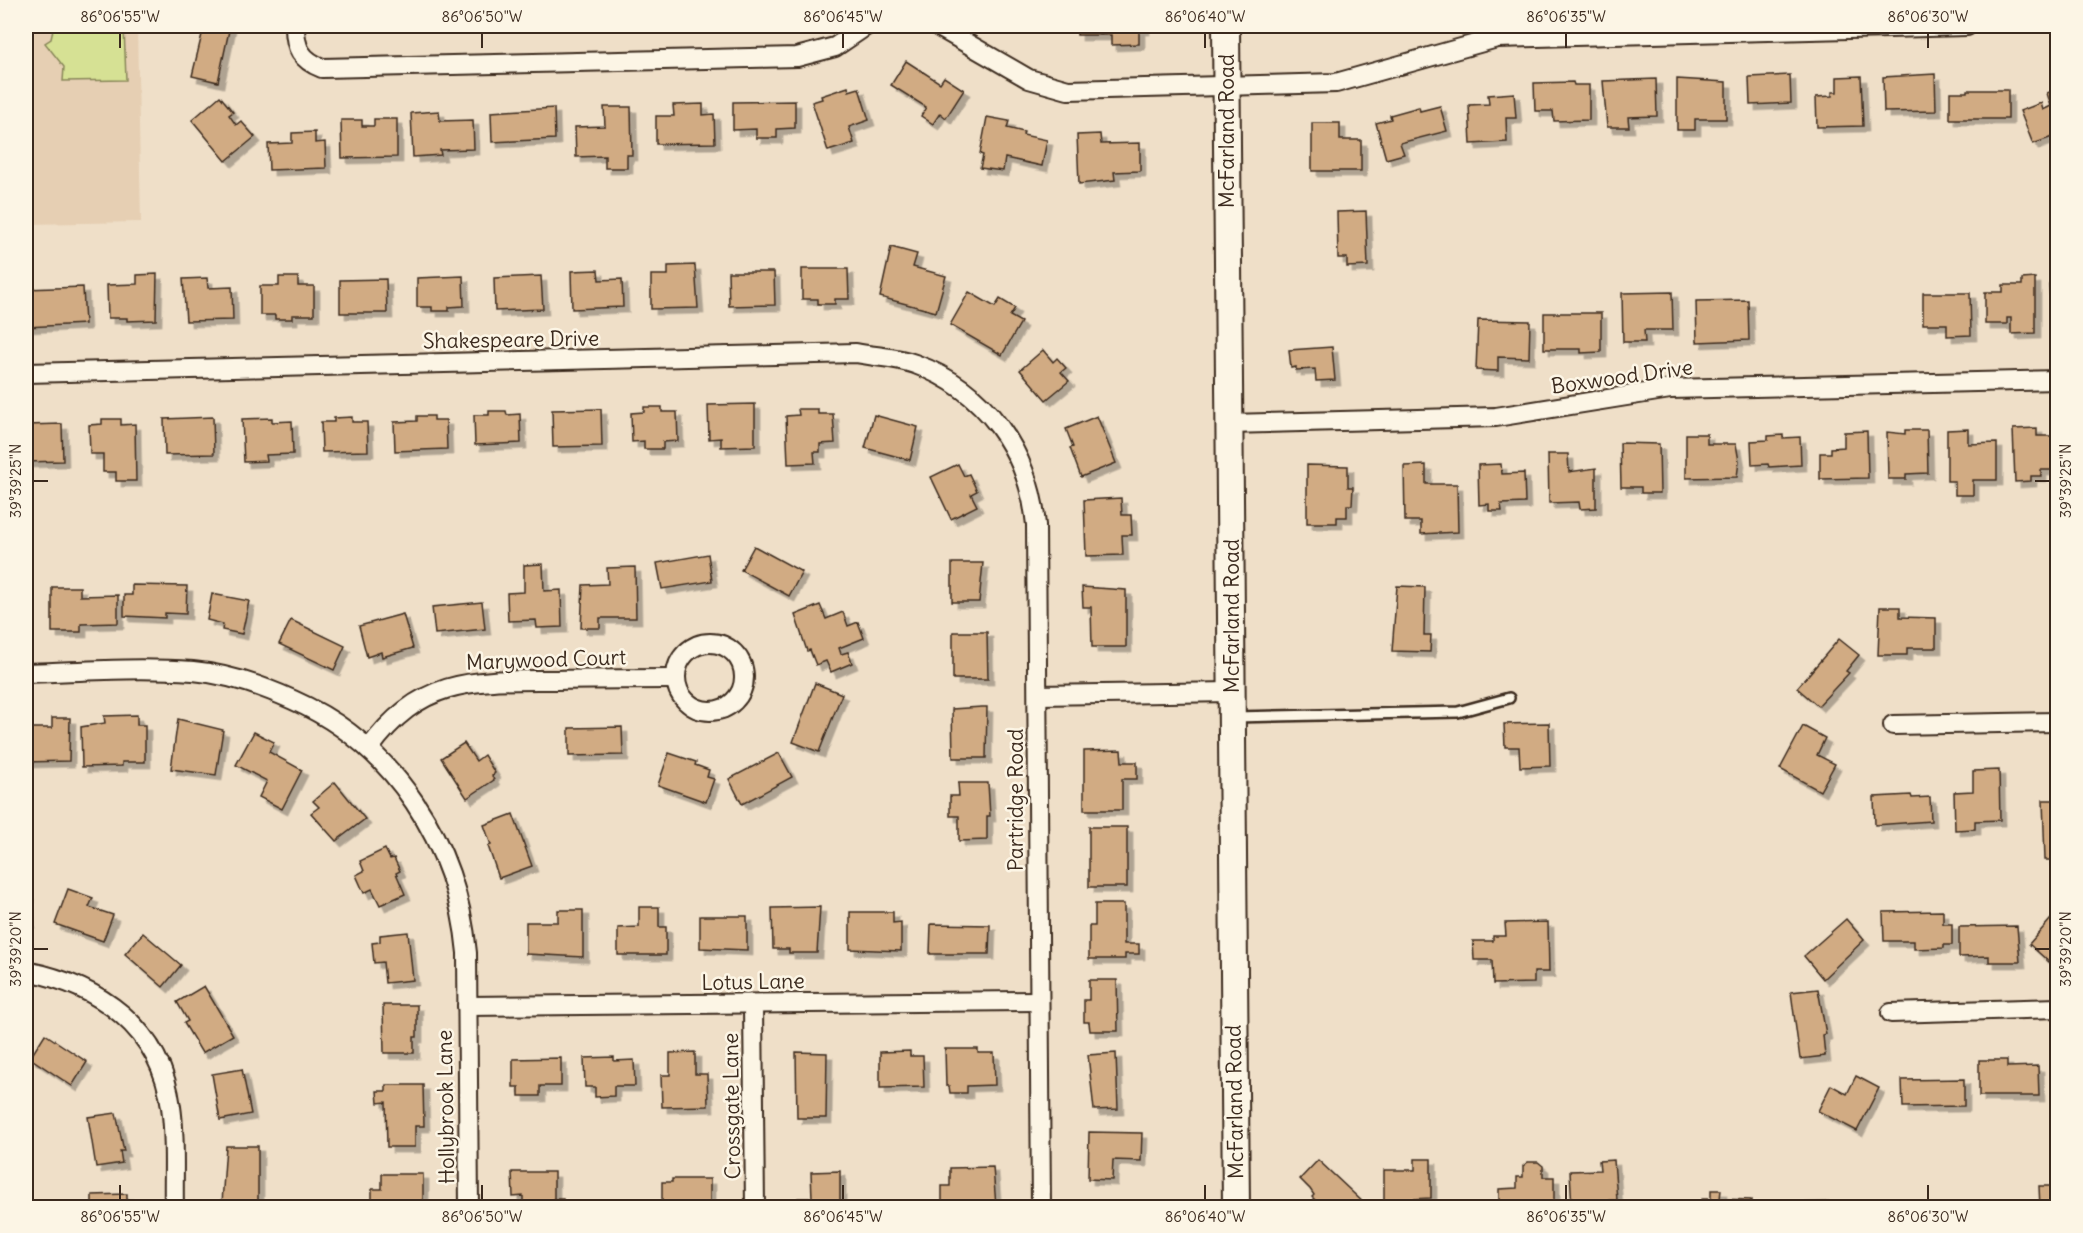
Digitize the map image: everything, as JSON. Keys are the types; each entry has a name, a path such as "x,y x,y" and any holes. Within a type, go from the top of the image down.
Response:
{"street":[{"path":"295,26 298,49 306,60 322,68 797,57 835,47 866,26"},
{"path":"938,26 1029,79 1058,88 1336,83 1497,38 1712,29 1967,26"},
{"name":"McFarland Road","path":"1226,26 1236,1208"},
{"name":"Shakespeare Drive","path":"26,373 856,353 893,358 920,366 954,383 984,408"},
{"name":"Boxwood Drive","path":"1229,424 1496,417 1670,389 2058,380"},
{"name":"Partridge Road","path":"984,408 1012,444 1024,470 1034,505 1038,695 1041,1208"},
{"name":"Hollybrook Lane","path":"26,673 176,670 230,678 300,703 340,726 369,749 395,775 440,845 450,871 464,926 470,1208"},
{"name":"Marywood Court","path":"369,749 393,720 415,704 440,690 475,680 676,679"},
{"path":"1038,695 1232,705"},
{"path":"1893,725 2058,722"},
{"path":"26,971 72,983 98,995 120,1012 146,1041 160,1067 171,1107 174,1208"},
{"name":"Lotus Lane","path":"467,1006 1039,1001"},
{"name":"Crossgate Lane","path":"753,1005 755,1208"},
{"path":"1891,1013 2058,1008"}],"lane":[{"path":"1232,705 1458,712 1509,698"}],"shaded area":[{"path":"26,26 137,26 141,222 26,224"}],"green space":[{"path":"46,26 124,26 126,80 63,81 64,67 45,43 51,39 53,30"}],"building":[{"path":"204,26 230,26 218,82 192,76"},
{"path":"1077,26 1144,26 1144,29 1139,29 1139,44 1111,45 1111,35 1077,35"},
{"path":"906,61 940,83 944,77 964,90 946,118 940,113 933,124 921,116 926,107 891,85"},
{"path":"1935,74 1936,111 1884,112 1883,77"},
{"path":"1790,75 1791,103 1750,105 1749,77"},
{"path":"1861,76 1863,126 1817,127 1816,97 1832,96 1832,92 1837,92 1837,77"},
{"path":"1656,79 1657,116 1628,117 1629,127 1607,127 1603,81"},
{"path":"1677,79 1726,82 1726,119 1695,119 1695,130 1677,130"},
{"path":"1573,82 1574,85 1589,85 1589,120 1554,121 1553,111 1535,111 1534,83"},
{"path":"848,87 849,91 859,88 869,120 849,127 854,143 828,151 812,102 822,99 821,96"},
{"path":"2058,89 2058,135 2033,144 2020,111 2041,103 2043,110 2051,106 2047,93"},
{"path":"1967,90 2008,90 2008,119 1950,119 1950,92 1967,92"},
{"path":"1514,93 1516,118 1506,118 1507,142 1471,144 1469,105 1489,104 1488,95"},
{"path":"220,96 233,112 229,115 236,125 241,121 255,137 226,161 192,120"},
{"path":"795,101 795,128 777,129 777,138 756,138 756,129 733,130 733,102"},
{"path":"703,104 703,115 714,114 715,143 656,144 656,116 674,116 673,105"},
{"path":"1440,106 1447,131 1400,143 1404,154 1386,159 1376,123 1391,119 1390,115 1419,107 1420,111"},
{"path":"604,107 631,107 632,155 627,155 627,168 605,168 605,156 576,157 575,127 605,126"},
{"path":"554,108 555,139 492,142 491,112"},
{"path":"439,111 440,121 473,120 474,149 440,150 441,155 413,157 411,113"},
{"path":"987,117 1009,121 1007,128 1024,132 1023,135 1047,140 1042,166 1005,158 1003,171 980,168 983,155 980,154"},
{"path":"374,119 397,119 397,157 342,158 341,120 362,120 362,126 374,126"},
{"path":"1312,123 1340,123 1340,140 1361,140 1361,171 1312,171"},
{"path":"315,132 315,143 325,142 326,168 269,170 268,144 292,143 292,133"},
{"path":"1100,134 1101,144 1140,143 1140,171 1114,172 1115,180 1079,184 1077,135"},
{"path":"1366,211 1368,266 1347,267 1347,258 1338,258 1337,212"},
{"path":"891,247 917,254 913,267 946,276 936,312 880,297"},
{"path":"695,265 698,308 651,309 651,275 668,275 668,266"},
{"path":"802,269 848,269 849,299 835,299 835,304 818,304 818,299 802,299"},
{"path":"598,270 599,280 622,279 623,307 572,309 571,271"},
{"path":"728,272 774,272 775,305 729,306"},
{"path":"157,274 156,320 127,321 127,318 108,318 107,285 137,284 137,275"},
{"path":"463,276 464,306 449,307 449,311 432,311 432,307 417,307 417,278"},
{"path":"541,276 543,309 495,311 494,278"},
{"path":"279,277 298,277 298,286 314,286 314,315 292,315 292,319 275,319 275,315 260,315 260,286 279,286"},
{"path":"207,278 208,288 232,287 233,320 186,321 183,279"},
{"path":"2035,278 2035,333 2011,334 2011,318 2007,318 2007,324 1985,324 1985,292 2003,292 2003,285 2022,285 2022,279"},
{"path":"386,279 387,313 340,313 340,280"},
{"path":"2049,284 2058,284 2058,333 2052,333"},
{"path":"83,287 85,324 26,327 26,289"},
{"path":"969,292 995,307 1000,299 1015,308 1010,316 1021,322 1002,355 950,325"},
{"path":"1672,292 1673,330 1644,330 1645,342 1623,342 1622,293"},
{"path":"1923,293 1970,293 1971,335 1947,336 1947,324 1923,324"},
{"path":"1748,300 1749,340 1697,342 1696,301"},
{"path":"1544,313 1601,313 1601,352 1581,353 1581,349 1544,349"},
{"path":"1478,320 1530,321 1529,358 1498,357 1498,371 1476,370"},
{"path":"1332,347 1335,380 1316,381 1315,369 1291,368 1289,350"},
{"path":"1043,350 1053,362 1057,358 1066,368 1061,372 1069,381 1046,400 1020,370"},
{"path":"755,404 755,446 721,447 721,438 709,439 708,405"},
{"path":"644,407 662,407 662,412 677,412 678,441 663,442 663,449 644,449 644,441 632,442 631,413 644,412"},
{"path":"601,409 602,446 553,447 552,410"},
{"path":"798,409 818,409 818,414 833,414 835,443 820,444 820,452 814,452 815,463 788,464 786,416 799,415"},
{"path":"489,411 506,411 507,415 520,414 521,443 475,445 474,415 489,415"},
{"path":"874,415 918,427 910,460 865,448"},
{"path":"417,416 434,416 434,420 446,420 447,449 395,451 394,422 417,421"},
{"path":"1097,416 1116,463 1081,477 1070,448 1073,447 1066,429"},
{"path":"213,417 214,454 165,455 164,419"},
{"path":"352,417 352,422 367,422 368,451 322,452 321,422 334,422 334,418"},
{"path":"272,418 272,422 292,421 293,454 266,455 267,461 244,462 242,419"},
{"path":"102,419 121,419 121,425 135,424 136,481 116,481 116,472 103,472 103,454 90,454 89,425 102,424"},
{"path":"62,424 63,461 26,462 26,425"},
{"path":"2037,428 2037,436 2058,436 2058,470 2041,470 2041,476 2031,476 2031,481 2015,482 2013,429"},
{"path":"1968,429 1968,444 1997,443 1997,480 1973,480 1973,495 1955,495 1955,481 1947,481 1947,430"},
{"path":"1905,430 1927,430 1928,473 1906,474 1906,479 1888,479 1887,432 1905,434"},
{"path":"1867,431 1868,478 1820,479 1820,453 1831,453 1831,448 1844,447 1844,432"},
{"path":"1686,434 1707,434 1707,444 1736,444 1739,461 1737,477 1686,478"},
{"path":"1783,435 1783,438 1800,437 1801,465 1769,467 1768,464 1752,465 1751,441 1768,440 1768,436"},
{"path":"1620,443 1659,444 1660,493 1641,493 1641,487 1621,487"},
{"path":"1548,454 1568,454 1569,472 1596,468 1596,508 1580,509 1579,502 1549,503"},
{"path":"958,464 964,476 969,474 977,491 971,494 977,506 951,519 931,477"},
{"path":"1501,464 1502,474 1524,473 1525,503 1501,504 1502,511 1489,511 1489,504 1479,505 1478,465"},
{"path":"1307,465 1348,466 1348,487 1353,487 1352,505 1347,505 1347,517 1337,517 1337,523 1307,523"},
{"path":"1426,465 1426,484 1457,484 1458,532 1421,534 1421,521 1405,521 1404,466"},
{"path":"1121,498 1122,515 1131,515 1132,535 1122,535 1123,555 1086,556 1084,500"},
{"path":"754,546 802,572 789,596 741,570"},
{"path":"708,554 712,581 662,589 657,563"},
{"path":"952,563 983,563 979,602 952,602"},
{"path":"543,564 544,591 561,590 562,627 537,628 536,620 508,621 507,593 524,592 524,565"},
{"path":"635,567 636,618 600,618 600,628 581,628 583,585 608,584 607,568"},
{"path":"132,585 187,586 186,614 165,613 165,618 124,616 124,595 132,595"},
{"path":"1397,586 1425,587 1424,635 1431,635 1430,652 1392,651"},
{"path":"52,587 80,587 80,596 118,595 118,623 81,624 81,632 52,632"},
{"path":"1082,587 1126,590 1126,647 1092,647 1091,607 1083,607"},
{"path":"212,594 249,601 242,634 222,630 223,624 207,620"},
{"path":"482,602 485,629 435,634 432,607"},
{"path":"820,605 826,619 843,612 848,626 858,622 864,638 839,648 841,654 848,652 852,663 831,672 826,661 816,665 810,650 807,651 795,615"},
{"path":"1880,607 1900,607 1900,617 1936,618 1936,648 1907,648 1907,655 1878,655"},
{"path":"403,614 413,648 382,657 381,652 367,657 359,626"},
{"path":"291,620 345,646 334,670 279,644"},
{"path":"953,632 987,632 988,679 953,679"},
{"path":"1839,639 1859,655 1846,671 1849,673 1818,706 1797,688"},
{"path":"815,683 842,694 819,752 793,742"},
{"path":"987,707 986,758 953,758 952,709"},
{"path":"137,715 137,725 145,725 145,762 122,762 122,766 82,767 81,727 105,723 104,716"},
{"path":"52,718 70,718 69,761 26,762 26,728 52,728"},
{"path":"178,719 223,730 216,775 171,769"},
{"path":"1549,723 1550,766 1520,767 1519,747 1505,747 1504,724"},
{"path":"1803,726 1825,738 1817,755 1835,764 1820,791 1780,769"},
{"path":"622,727 623,755 569,756 569,728"},
{"path":"254,732 274,742 269,752 302,770 282,809 259,797 267,781 236,765"},
{"path":"464,743 476,761 484,755 495,773 492,776 494,780 467,798 441,758"},
{"path":"1121,750 1122,762 1137,762 1137,779 1122,779 1122,810 1084,810 1084,751"},
{"path":"669,753 696,762 695,765 709,770 707,777 714,779 706,802 658,785"},
{"path":"779,753 792,777 742,804 729,779"},
{"path":"1999,770 2000,820 1975,821 1975,829 1955,830 1954,792 1973,791 1973,771"},
{"path":"335,782 365,819 336,841 311,813 319,807 313,801"},
{"path":"958,783 988,783 990,816 987,816 987,840 959,841 959,816 950,816 950,796 959,796"},
{"path":"1911,795 1912,798 1930,797 1931,821 1875,825 1874,797"},
{"path":"2043,800 2058,800 2058,860 2045,860"},
{"path":"513,814 532,866 499,878 488,846 491,845 484,825"},
{"path":"1089,827 1127,827 1127,887 1089,887"},
{"path":"385,849 390,859 394,858 400,871 396,873 405,894 380,905 372,889 364,893 356,875 364,871 360,861"},
{"path":"68,889 93,898 89,907 113,915 103,941 55,924"},
{"path":"26,894 28,894 29,922 26,922"},
{"path":"1095,904 1124,904 1124,944 1139,944 1139,954 1125,954 1125,959 1089,959 1089,926 1095,926"},
{"path":"639,907 659,907 659,927 666,927 666,955 618,955 618,928 639,927"},
{"path":"820,907 817,953 789,953 789,949 773,949 772,908"},
{"path":"558,910 583,910 583,957 526,954 526,922 558,922"},
{"path":"1943,911 1943,924 1952,924 1952,945 1944,945 1944,948 1914,949 1914,941 1884,941 1883,912"},
{"path":"2058,911 2058,952 2049,962 2029,944"},
{"path":"850,912 893,912 893,923 901,922 901,951 850,949"},
{"path":"700,916 747,916 747,950 700,948"},
{"path":"1846,919 1864,940 1823,979 1804,956"},
{"path":"1548,922 1549,972 1534,972 1534,983 1493,984 1492,960 1474,960 1473,941 1493,941 1493,936 1506,936 1505,923"},
{"path":"931,924 990,925 989,954 930,954"},
{"path":"2017,926 2020,962 1989,962 1989,956 1959,957 1959,927"},
{"path":"408,932 413,980 385,983 383,962 374,963 372,943 380,942 380,935"},
{"path":"143,933 181,965 163,987 125,954"},
{"path":"1089,980 1117,980 1118,1031 1090,1031 1089,1022 1084,1022 1084,1000 1089,1000"},
{"path":"204,986 233,1035 202,1053 184,1023 188,1021 177,1002"},
{"path":"1818,989 1826,1034 1823,1035 1825,1056 1800,1059 1791,992"},
{"path":"383,1005 417,1005 417,1037 414,1037 414,1053 384,1053"},
{"path":"45,1034 87,1062 72,1086 30,1058"},
{"path":"945,1049 978,1049 978,1053 994,1053 995,1085 967,1086 967,1093 950,1093 949,1086 946,1086"},
{"path":"910,1051 910,1056 923,1056 924,1087 880,1088 880,1052"},
{"path":"695,1052 695,1074 707,1074 708,1106 662,1107 661,1075 670,1075 670,1053"},
{"path":"796,1052 827,1053 826,1118 797,1118"},
{"path":"1116,1053 1118,1109 1094,1110 1088,1055"},
{"path":"614,1057 614,1061 634,1060 635,1086 614,1086 614,1096 595,1097 595,1087 585,1087 584,1058"},
{"path":"561,1058 561,1086 540,1086 540,1096 519,1096 519,1087 513,1087 513,1059"},
{"path":"1979,1060 2007,1060 2007,1067 2038,1066 2039,1096 1979,1096"},
{"path":"2051,1060 2058,1060 2058,1089 2052,1089"},
{"path":"242,1069 251,1114 220,1120 212,1074"},
{"path":"1856,1076 1879,1088 1857,1131 1818,1111 1831,1085 1847,1094"},
{"path":"1964,1079 1964,1106 1903,1107 1902,1080"},
{"path":"386,1085 423,1085 424,1126 415,1126 415,1147 387,1147 386,1102 378,1103 377,1091 386,1091"},
{"path":"116,1113 124,1151 120,1151 122,1163 96,1167 88,1117"},
{"path":"1089,1132 1142,1133 1141,1161 1113,1160 1112,1180 1088,1179"},
{"path":"226,1146 258,1146 258,1204 222,1203"},
{"path":"1415,1159 1431,1159 1431,1198 1412,1199 1412,1208 1384,1208 1384,1170 1415,1170"},
{"path":"1318,1160 1367,1206 1365,1208 1323,1208 1300,1179"},
{"path":"1614,1160 1617,1200 1597,1201 1597,1208 1572,1208 1570,1171 1600,1170 1599,1161"},
{"path":"1528,1162 1538,1162 1543,1166 1543,1177 1554,1177 1554,1208 1499,1208 1499,1189 1517,1188 1517,1177 1523,1177 1523,1166"},
{"path":"993,1167 996,1206 950,1208 950,1204 942,1204 942,1186 950,1186 950,1168"},
{"path":"840,1171 840,1208 798,1208 798,1198 812,1198 811,1172"},
{"path":"512,1172 554,1172 554,1199 563,1199 563,1208 523,1208 523,1196 513,1197"},
{"path":"382,1174 423,1174 423,1206 372,1205 372,1189 382,1189"},
{"path":"672,1179 710,1179 710,1205 671,1208 671,1202 662,1202 662,1182 672,1182"},
{"path":"2039,1186 2052,1186 2052,1199 2058,1199 2058,1208 2040,1208"},
{"path":"1711,1190 1721,1190 1720,1199 1751,1200 1751,1208 1693,1208 1693,1204 1702,1204 1702,1199 1711,1199"},
{"path":"127,1194 127,1208 92,1208 92,1195"},
{"path":"1844,1202 1844,1208 1788,1208 1788,1203"},
{"path":"1118,1203 1118,1208 1083,1208 1083,1204"}]}
